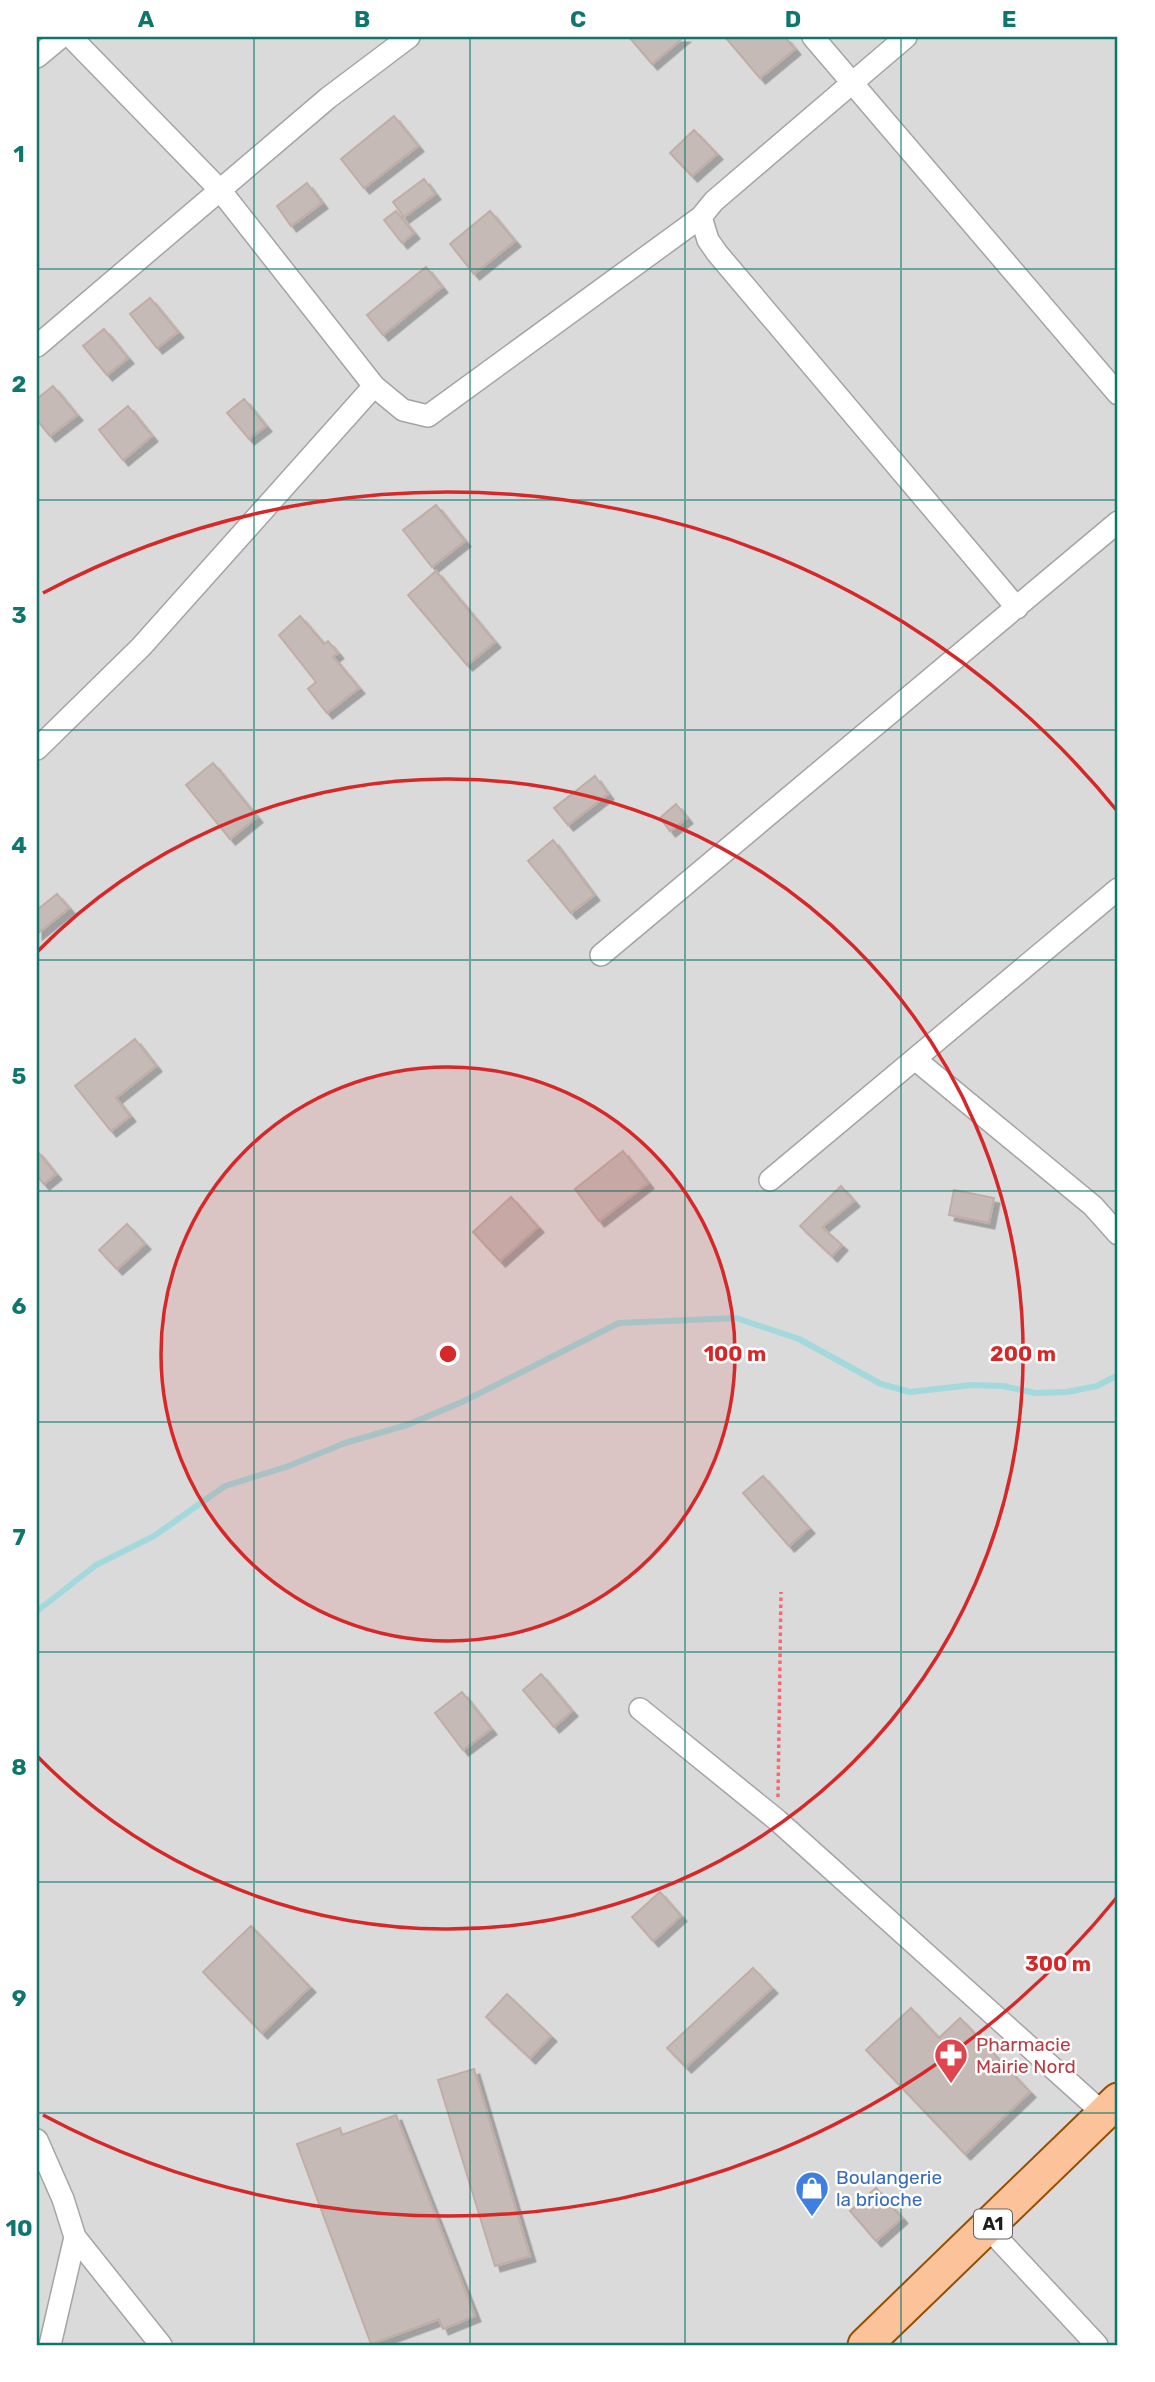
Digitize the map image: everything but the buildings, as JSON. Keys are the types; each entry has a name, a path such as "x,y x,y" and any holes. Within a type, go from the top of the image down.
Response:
{"main road":[{"name":"A1","path":"864,2345 1111,2107"}],"street":[{"path":"37,57 61,37"},
{"path":"71,37 219,190 374,386 402,411 428,416 701,217 714,201 906,37"},
{"path":"37,346 328,98 409,37"},
{"path":"813,37 1118,394"},
{"path":"701,217 708,240 717,253 1017,608"},
{"path":"37,749 141,647 374,386"},
{"path":"600,955 1118,522"},
{"path":"770,1180 1118,889"},
{"path":"916,1059 1093,1206 1118,1234"},
{"path":"640,1709 777,1820 1111,2107"},
{"path":"37,2140 63,2199 75,2237 161,2345"},
{"path":"988,2228 1097,2345"},
{"path":"50,2345 75,2237"}],"path":[{"path":"777,1820 780,1592"}],"shaded area":[{"path":"37,37 1118,37 1118,2345 37,2345"}],"waterway":[{"path":"37,1611 96,1565 154,1536 225,1486 286,1467 345,1443 407,1425 462,1402 619,1323 736,1318 799,1339 881,1384 910,1392 971,1385 1003,1386 1035,1393 1067,1392 1097,1386 1118,1375"}],"place":[{"name":"Pharmacie Mairie Nord","path":"951,2085"},
{"name":"Boulangerie la brioche","path":"812,2218"}]}
